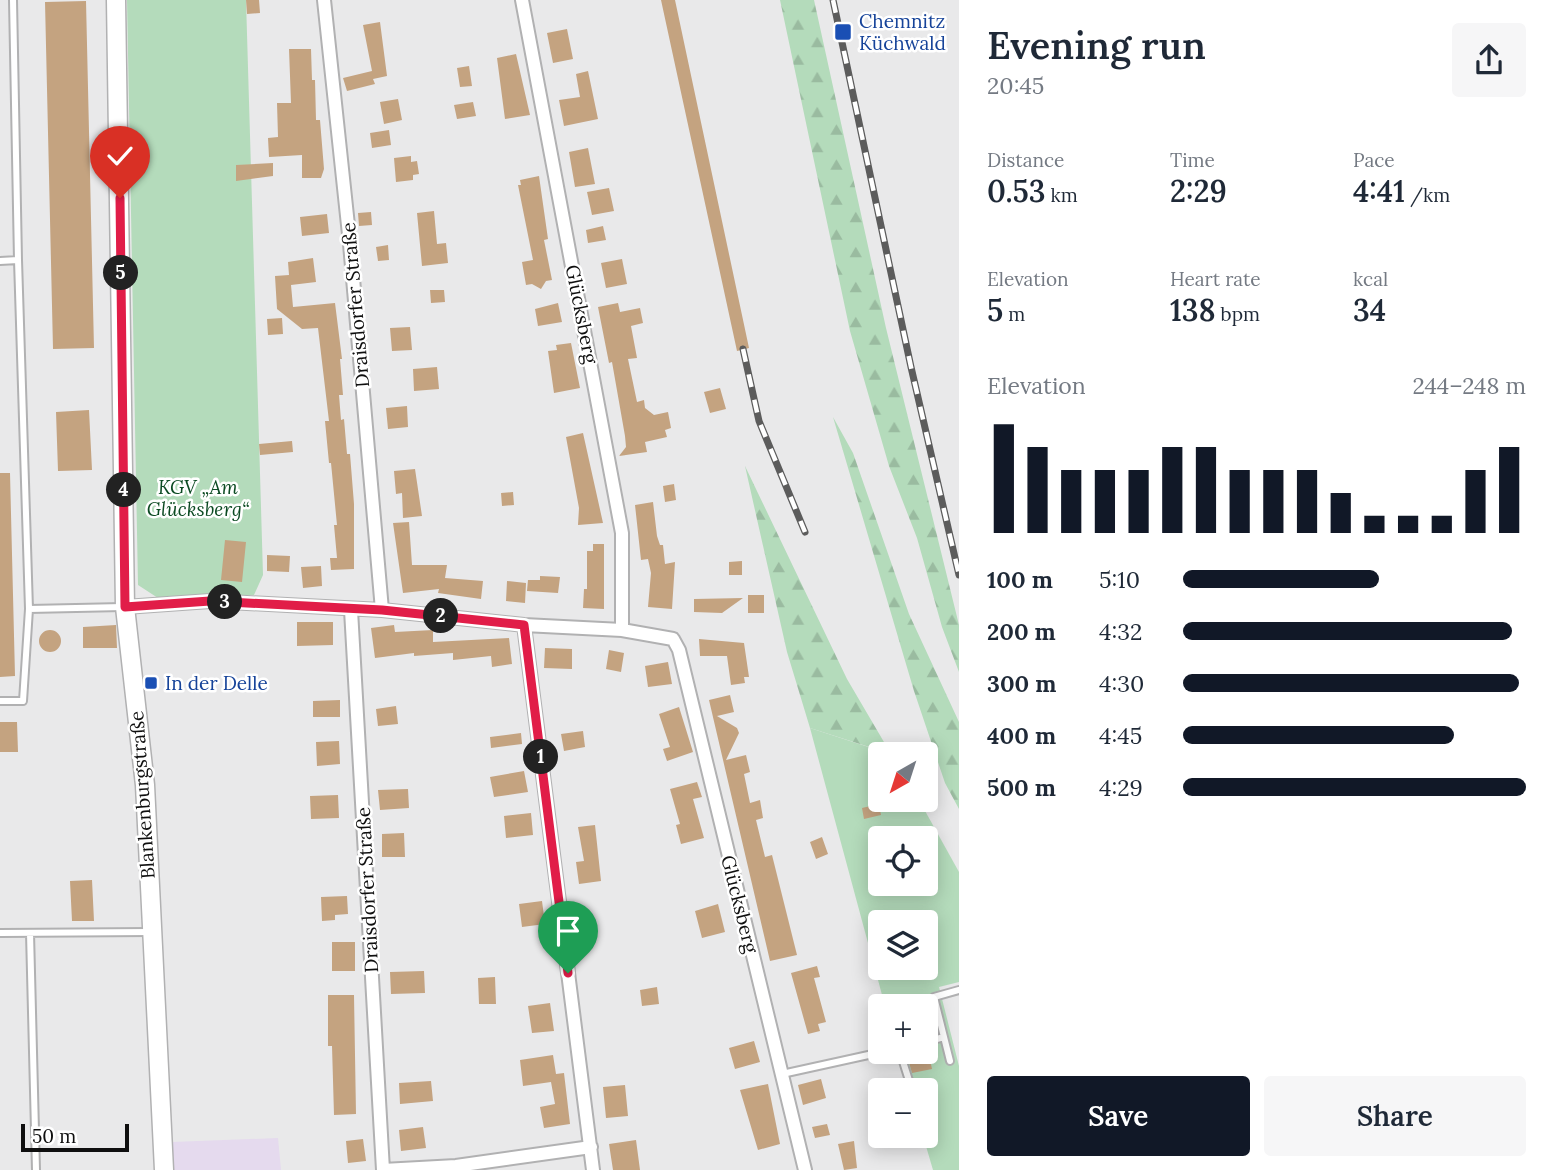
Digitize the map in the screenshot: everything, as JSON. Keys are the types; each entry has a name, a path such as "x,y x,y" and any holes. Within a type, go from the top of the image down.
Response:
{"main road":[{"name":"Blankenburgstraße","path":"116,0 125,607 145,785 164,1170"}],"street":[{"name":"Draisdorfer Straße","path":"324,0 350,244 382,610"},
{"name":"Glücksberg","path":"522,0 622,533 622,630 673,639 681,657 805,1170"},
{"path":"125,607 210,601 382,610 524,625 622,630"},
{"name":"Draisdorfer Straße","path":"351,610 383,1170 456,1166 591,1147"},
{"path":"524,625 593,1170"}],"lane":[{"path":"0,701 23,701 29,609 13,0"},
{"path":"0,261 18,260"},
{"path":"29,609 125,607"},
{"path":"0,933 151,932"},
{"path":"30,933 36,1170"},
{"path":"950,1061 934,997 959,990"},
{"path":"938,1039 944,1037"},
{"path":"782,1074 868,1055"}],"shaded area":[{"path":"278,1138 281,1170 172,1170 172,1142"}],"green space":[{"name":"KGV „Am Glücksberg“","path":"127,0 246,0 263,575 254,595 158,598 138,585"},
{"path":"780,0 814,0 886,328 959,625 959,672 942,627 917,538 889,466 850,331"},
{"path":"833,417 853,453 909,614 959,722 959,809 945,783 938,762 938,742 931,742"},
{"path":"745,466 847,679 884,742 868,742 868,747 810,728 787,652"},
{"path":"810,728 868,747 868,812 926,812 933,826 868,826 868,896 938,896 938,834 959,872 959,982 939,987 959,1066 959,1170 933,1170 927,1148 938,1148 938,1078 906,1078 902,1064 938,1064 938,994 882,994 878,980 938,980 938,910 868,910 868,943"}],"building":[{"path":"246,0 259,0 260,13 247,14"},
{"path":"661,0 675,0 749,348 737,351"},
{"path":"86,1 94,348 53,349 45,2"},
{"path":"380,22 387,76 373,79 375,84 347,91 343,78 372,71 363,25"},
{"path":"567,29 573,59 553,63 547,33"},
{"path":"289,49 311,49 316,120 320,120 324,169 321,178 302,178 302,155 269,157 268,138 278,137 277,103 291,103"},
{"path":"516,54 530,115 505,119 497,58"},
{"path":"469,66 472,86 460,87 457,68"},
{"path":"588,71 598,119 564,126 559,100 580,97 576,74"},
{"path":"398,99 402,120 384,124 380,102"},
{"path":"473,102 476,116 457,119 454,105"},
{"path":"389,130 391,145 372,148 370,133"},
{"path":"588,148 595,184 575,187 569,152"},
{"path":"411,156 411,162 417,161 419,174 413,175 413,180 396,182 394,158"},
{"path":"273,163 273,176 236,181 236,165"},
{"path":"539,176 548,239 544,240 552,280 546,281 541,289 532,284 526,285 522,262 533,260 518,185 521,185 520,180"},
{"path":"609,188 614,211 592,215 587,192"},
{"path":"434,211 437,244 446,243 448,263 422,266 417,213"},
{"path":"371,212 372,225 359,226 358,213"},
{"path":"327,214 329,233 302,236 300,217"},
{"path":"603,226 606,240 588,243 586,230"},
{"path":"388,245 389,260 378,261 376,247"},
{"path":"313,258 316,282 291,285 293,307 335,303 342,359 343,395 339,395 341,420 344,419 347,454 350,454 354,504 354,569 331,570 330,558 337,558 334,525 337,525 318,328 302,329 277,309 275,276 289,275 288,262"},
{"path":"622,259 627,284 606,288 601,263"},
{"path":"430,290 444,290 445,302 431,303"},
{"path":"558,303 562,322 538,326 535,309"},
{"path":"618,303 620,312 640,308 643,323 631,326 637,358 628,359 637,402 644,400 645,408 654,415 668,412 671,428 665,430 667,437 645,442 647,452 619,456 626,447 625,436 612,362 609,363 598,307"},
{"path":"282,318 283,334 268,335 267,319"},
{"path":"410,327 412,350 392,351 390,328"},
{"path":"571,343 580,388 554,393 548,351 557,350 556,345"},
{"path":"437,367 439,389 414,391 413,369"},
{"path":"720,388 726,409 710,413 704,392"},
{"path":"407,406 408,427 388,429 386,408"},
{"path":"89,410 92,470 58,471 56,412"},
{"path":"583,433 603,523 578,525 579,508 566,437"},
{"path":"292,441 293,452 260,455 259,444"},
{"path":"415,469 422,516 403,518 402,493 396,494 394,471"},
{"path":"0,473 10,473 15,676 0,677"},
{"path":"674,484 676,500 665,502 663,486"},
{"path":"513,492 514,505 502,506 501,493"},
{"path":"653,502 657,536 660,545 663,545 665,564 675,562 672,609 648,607 651,573 648,559 641,560 635,505"},
{"path":"409,522 412,565 447,565 445,578 483,581 481,599 438,593 439,589 403,593 393,523"},
{"path":"225,540 246,542 242,582 221,580"},
{"path":"593,544 604,544 604,609 583,608 584,589 587,589 587,551 593,551"},
{"path":"267,555 290,556 289,572 267,571"},
{"path":"742,561 742,575 729,575 729,562"},
{"path":"321,566 322,586 303,588 301,567"},
{"path":"540,576 560,577 558,593 527,591 528,580 540,580"},
{"path":"507,581 526,583 525,603 506,601"},
{"path":"748,595 764,595 764,613 748,613"},
{"path":"743,598 722,613 694,612 694,599"},
{"path":"297,622 333,622 333,645 297,646"},
{"path":"116,625 117,648 83,648 83,627"},
{"path":"394,625 395,632 433,630 433,642 509,638 512,664 492,667 491,656 453,660 453,653 414,656 414,653 375,658 371,628"},
{"path":"50,630 58,633 61,641 58,649 50,652 42,649 39,641 42,633"},
{"path":"699,639 744,643 749,677 744,677 745,683 731,685 727,656 700,656"},
{"path":"545,648 572,649 572,669 544,668"},
{"path":"609,650 624,653 621,672 606,669"},
{"path":"668,662 672,684 648,687 645,666"},
{"path":"730,695 734,712 717,716 737,728 739,733 726,760 746,755 750,772 744,774 750,803 760,800 763,818 756,820 765,857 772,855 797,955 770,961 709,700"},
{"path":"340,700 340,717 313,717 313,701"},
{"path":"396,706 398,724 378,726 376,709"},
{"path":"679,707 693,752 667,761 663,749 670,747 659,714"},
{"path":"0,722 17,722 18,752 0,752"},
{"path":"583,731 585,747 564,751 561,734"},
{"path":"521,733 522,744 491,748 490,737"},
{"path":"339,741 340,764 317,766 316,742"},
{"path":"524,771 528,792 494,797 490,777"},
{"path":"697,782 702,797 693,799 704,838 681,844 676,825 680,824 670,789"},
{"path":"408,789 409,808 380,810 378,790"},
{"path":"338,795 339,818 311,819 310,796"},
{"path":"868,807 868,812 880,812 881,815 864,819 862,808"},
{"path":"531,813 533,835 506,838 504,816"},
{"path":"595,825 601,881 579,884 576,862 584,861 578,827"},
{"path":"404,833 405,857 382,857 382,834"},
{"path":"822,837 828,854 816,859 810,842"},
{"path":"92,880 94,921 72,921 70,881"},
{"path":"347,896 348,914 335,915 335,920 322,921 321,897"},
{"path":"542,901 545,924 522,927 519,904"},
{"path":"718,904 725,932 702,938 695,911"},
{"path":"332,942 355,942 355,971 332,971"},
{"path":"817,966 820,977 814,978 826,1022 818,1024 820,1031 808,1034 791,973"},
{"path":"424,971 425,993 391,994 390,972"},
{"path":"495,977 496,1004 479,1004 478,978"},
{"path":"657,987 659,1004 642,1006 640,990"},
{"path":"328,995 354,995 356,1114 334,1115 332,1046 328,1046"},
{"path":"550,1003 554,1031 532,1033 528,1006"},
{"path":"754,1041 760,1062 735,1069 729,1048"},
{"path":"553,1055 556,1074 564,1073 570,1124 544,1128 540,1107 555,1104 551,1082 523,1086 520,1060"},
{"path":"909,1064 931,1064 932,1069 912,1073"},
{"path":"821,1079 826,1098 803,1105 798,1085"},
{"path":"431,1081 433,1101 400,1104 399,1083"},
{"path":"768,1084 780,1144 758,1150 740,1090"},
{"path":"625,1085 628,1116 606,1118 603,1087"},
{"path":"827,1124 830,1135 815,1138 812,1127"},
{"path":"423,1127 426,1148 401,1151 399,1130"},
{"path":"363,1139 366,1161 348,1163 346,1141"},
{"path":"636,1140 640,1170 613,1170 609,1144"},
{"path":"854,1141 857,1168 844,1170 838,1144"}],"railway":[{"path":"833,0 911,367 959,575"},
{"path":"743,349 759,421 805,532"}],"place":[{"name":"Chemnitz Küchwald","path":"843,32"},
{"name":"In der Delle","path":"151,683"}],"route":[{"path":"120,198 125,607 210,601 382,610 524,625 568,973"}]}
